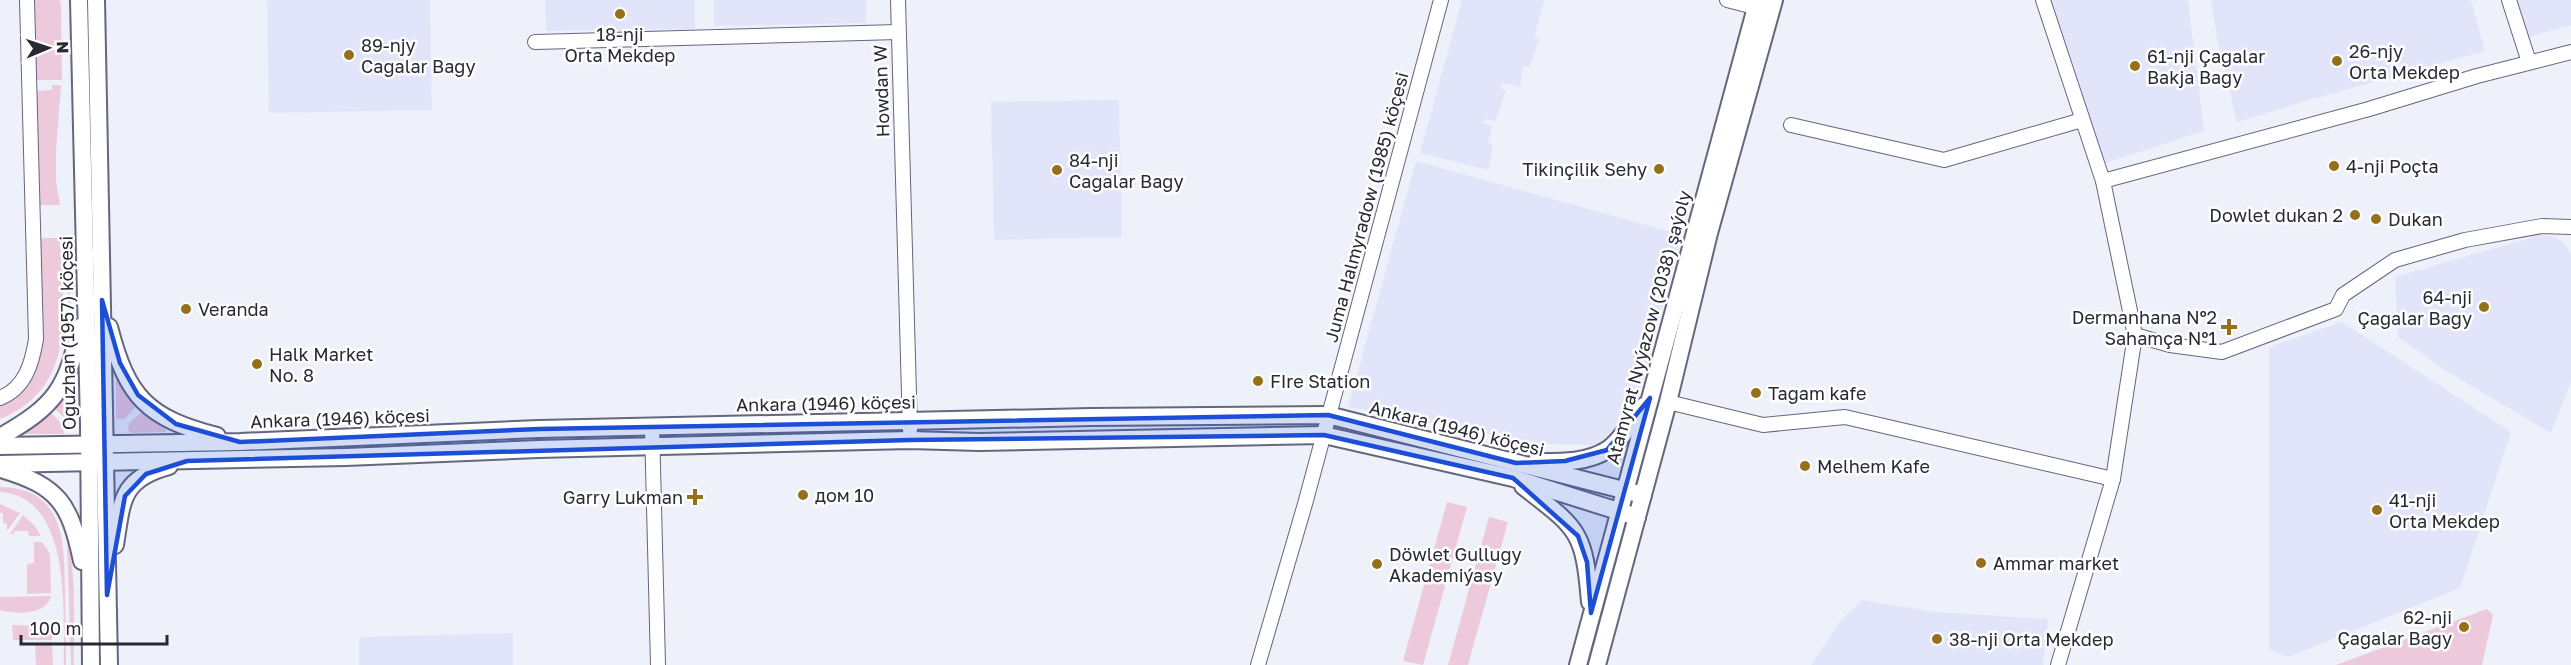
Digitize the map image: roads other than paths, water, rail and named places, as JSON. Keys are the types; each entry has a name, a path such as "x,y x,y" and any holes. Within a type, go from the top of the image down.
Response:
{"main road":[{"name":"Oguzhan (1957) köçesi","path":"79,0 94,300"},
{"name":"Oguzhan (1957) köçesi","path":"91,665 90,596 97,462 94,300 96,0"},
{"name":"Atamyrat Nyýazow (2038) şaýoly","path":"1578,665 1650,398 1765,5"},
{"name":"Atamyrat Nyýazow (2038) şaýoly","path":"1597,665 1668,402 1765,5"},
{"path":"0,437 43,409 62,386 94,300"},
{"path":"94,300 120,363 138,395 159,414 176,424 240,442"},
{"path":"1515,470 1590,457 1607,450 1650,398"},
{"name":"Ankara (1946) köçesi","path":"0,446 240,442 652,427 1147,416 1328,415 1515,470 1637,518"},
{"name":"Ankara (1946) köçesi","path":"0,464 187,461 910,440 979,442 1324,435 1643,495"},
{"path":"107,595 120,508 125,496 137,480 146,474 187,461"},
{"name":"Oguzhan (1957) köçesi","path":"97,462 107,595 108,665"},
{"path":"0,469 37,482 50,490 66,508 76,531 90,596"},
{"path":"1515,470 1578,536 1587,562 1591,613"}],"street":[{"path":"0,398 15,390 24,379 31,363 36,339 27,0"},
{"path":"897,32 898,0"},
{"name":"Juma Halmyradow (1985) köçesi","path":"1258,665 1324,435 1441,0"},
{"path":"1727,0 1765,5"},
{"path":"2043,0 2103,181 2136,335 2113,479 2058,665"},
{"path":"2509,0 2529,62"},
{"name":"Howdan W","path":"535,42 897,32 910,440"},
{"path":"2103,181 2369,109 2477,76 2571,52"},
{"path":"1791,125 1944,160 2082,120"},
{"path":"2136,335 2170,345 2222,352 2336,309 2343,295 2396,260 2465,240 2542,226 2571,227"},
{"path":"1668,402 1763,424 1845,417 2113,479"},
{"path":"652,427 658,665"}],"place":[{"name":"18-nji Orta Mekdep","path":"620,14"},
{"name":"89-njy Cagalar Bagy","path":"349,55"},
{"name":"26-njy Orta Mekdep","path":"2337,61"},
{"name":"61-nji Çagalar Bakja Bagy","path":"2135,66"},
{"name":"4-nji Poçta","path":"2334,166"},
{"name":"Tikinçilik Sehy","path":"1659,169"},
{"name":"84-nji Cagalar Bagy","path":"1057,170"},
{"name":"Dowlet dukan 2","path":"2355,215"},
{"name":"Dukan","path":"2376,219"},
{"name":"64-nji Çagalar Bagy","path":"2484,307"},
{"name":"Veranda","path":"186,309"},
{"name":"Dermanhana Nº2 Sahamça Nº1","path":"2229,327"},
{"name":"Halk Market No. 8","path":"257,364"},
{"name":"FIre Station","path":"1258,381"},
{"name":"Tagam kafe","path":"1756,393"},
{"name":"Melhem Kafe","path":"1805,466"},
{"name":"дом 10","path":"803,495"},
{"name":"Garry Lukman","path":"695,497"},
{"name":"41-nji Orta Mekdep","path":"2377,510"},
{"name":"Ammar market","path":"1981,563"},
{"name":"Döwlet Gullugy Akademiýasy","path":"1377,564"},
{"name":"62-nji Çagalar Bagy","path":"2464,627"},
{"name":"38-nji Orta Mekdep","path":"1937,639"}]}
